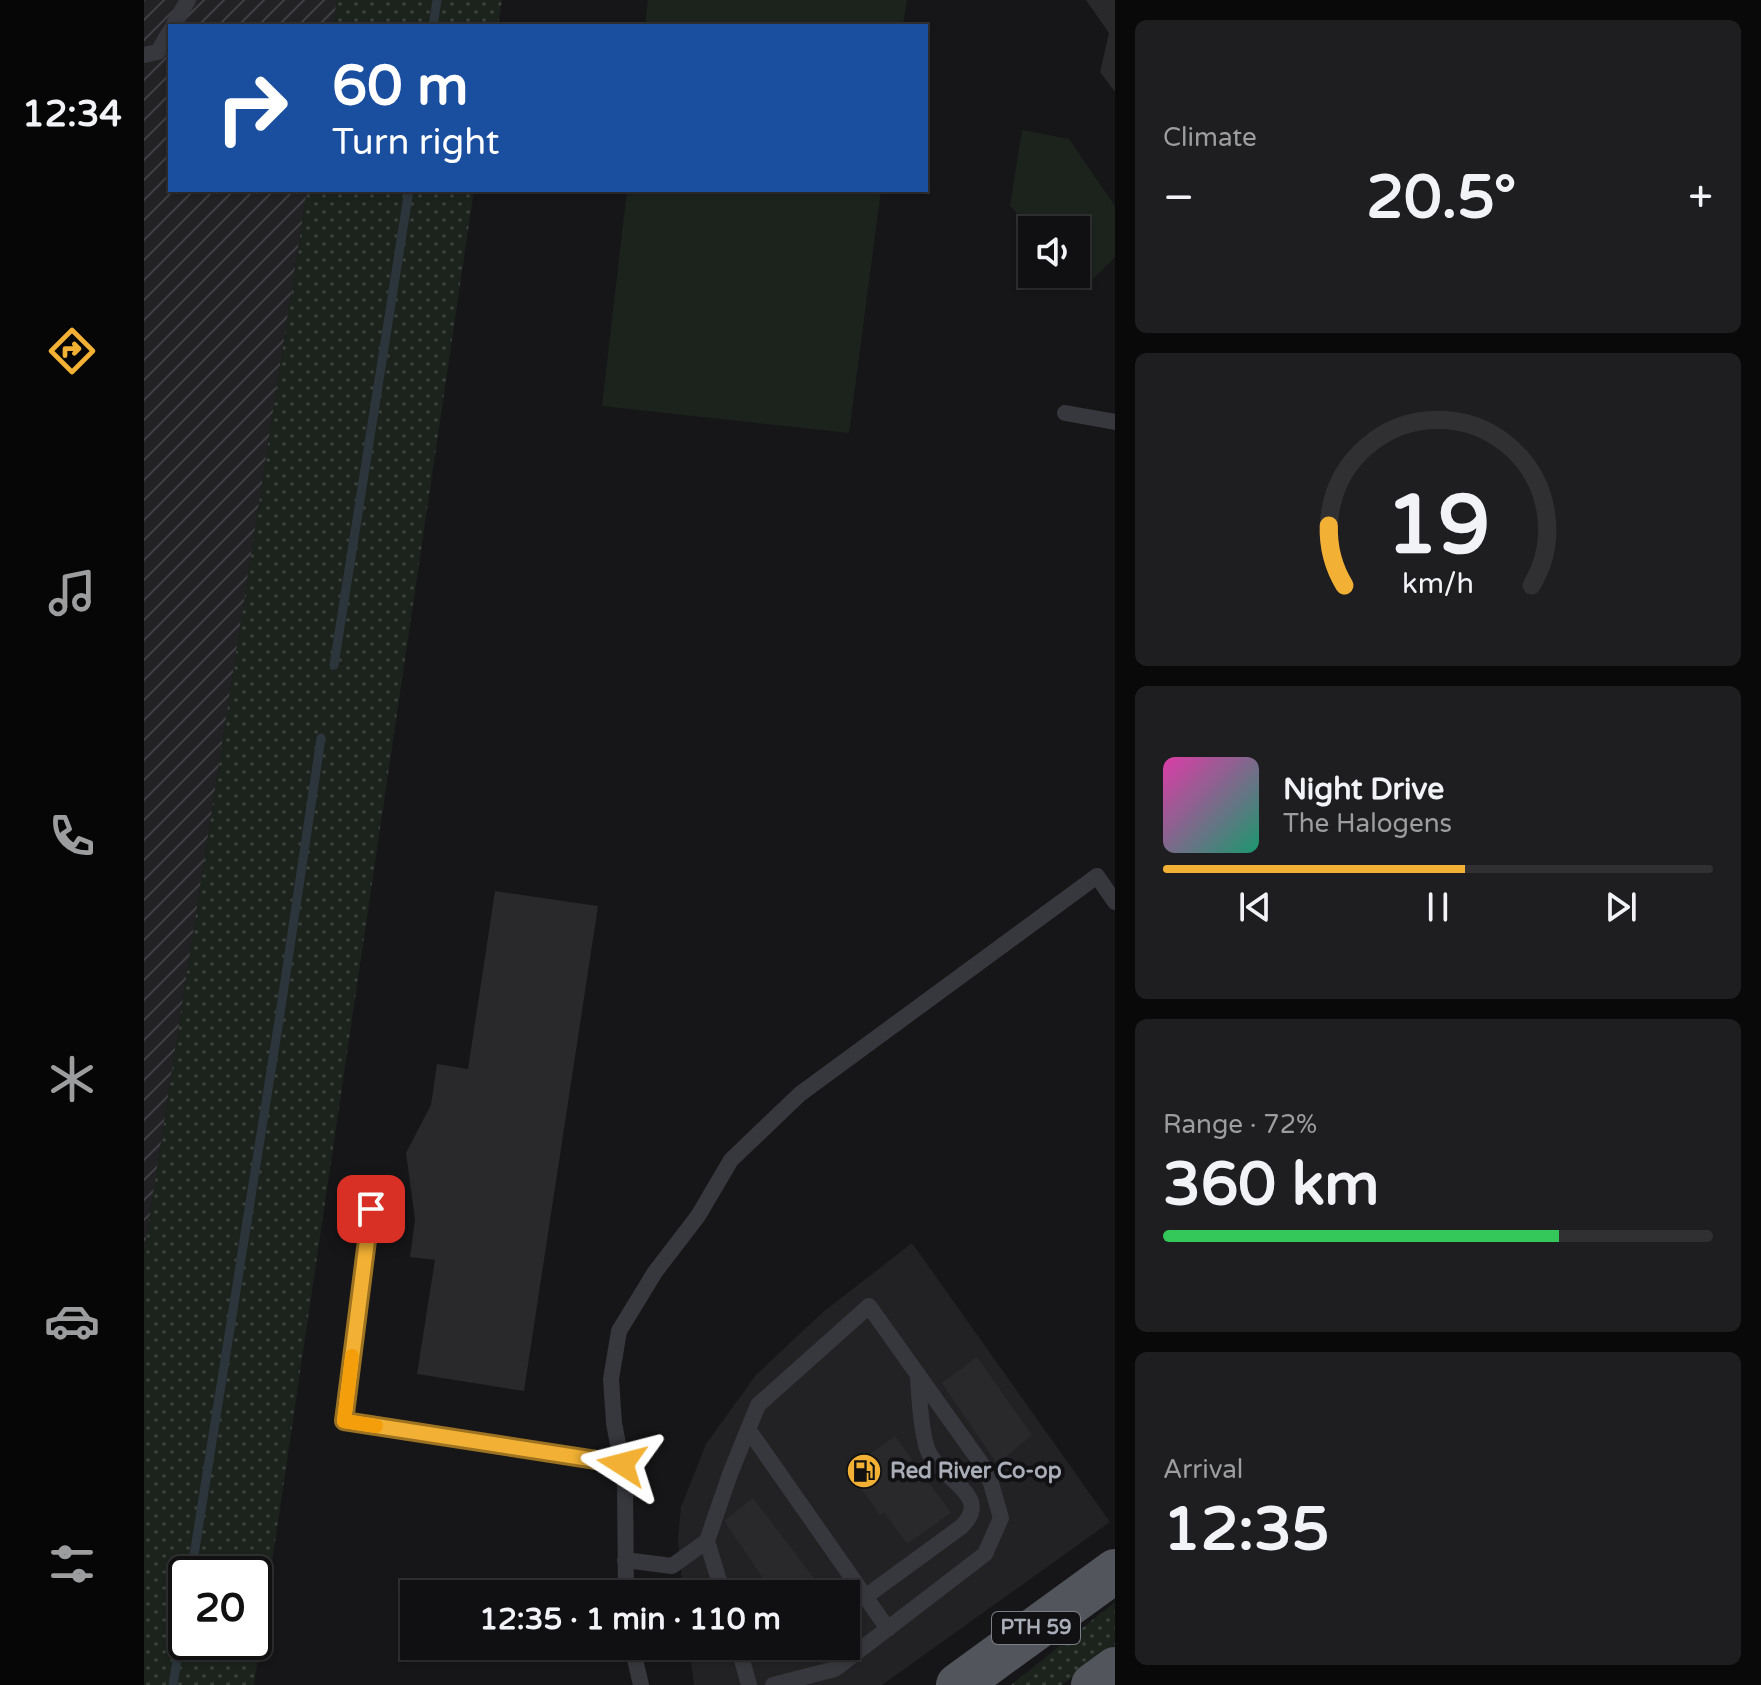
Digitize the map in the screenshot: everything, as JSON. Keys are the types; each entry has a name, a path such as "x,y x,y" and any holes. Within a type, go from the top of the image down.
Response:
{"main road":[{"name":"PTH 59","path":"958,1685 1115,1571"},
{"path":"1093,1685 1115,1669"}],"lane":[{"path":"173,24 188,0"},
{"path":"144,55 158,52 168,34"},
{"path":"1065,413 1115,422"},
{"path":"626,1580 627,1519 611,1379 619,1331 655,1272 698,1216 731,1160 800,1094 1097,876 1115,902"},
{"path":"371,1209 344,1421 622,1464"},
{"path":"625,1560 672,1566 707,1541 758,1405 869,1306 988,1473 1001,1518 985,1554 835,1669 773,1685"},
{"path":"865,1597 961,1527 972,1512 970,1497 928,1452 918,1374"},
{"path":"748,1429 888,1629"},
{"path":"707,1541 719,1580"},
{"path":"635,1660 641,1685"},
{"path":"742,1660 749,1685"}],"shaded area":[{"path":"144,0 337,0 333,24 168,24 168,192 307,192 144,1253"},
{"path":"337,0 502,0 498,24 333,24"},
{"path":"648,0 907,0 903,24 645,24"},
{"path":"1022,130 1069,139 1115,206 1115,257 1090,282 1090,216 1020,216 1010,206"},
{"path":"307,192 474,192 272,1563 272,1556 168,1556 168,1660 258,1660 254,1685 144,1685 144,1253"},
{"path":"627,192 881,192 849,433 602,406"},
{"path":"912,1243 1110,1522 882,1685 694,1685 691,1660 860,1660 860,1580 682,1580 678,1539 681,1507 706,1444 756,1375 823,1312"},
{"path":"1115,1602 1115,1647 1061,1685 1011,1685"}],"building":[{"path":"1086,0 1115,0 1115,92 1100,72 1109,33"},
{"path":"495,891 598,906 524,1391 417,1374 435,1260 410,1257 415,1219 406,1153 431,1105 437,1064 468,1069"},
{"path":"977,1357 1032,1435 997,1464 942,1383"},
{"path":"895,1436 951,1513 907,1544 884,1512 880,1515 848,1470"},
{"path":"753,1498 815,1580 764,1580 724,1521"}],"waterway":[{"path":"433,24 437,0"},
{"path":"334,665 409,192"},
{"path":"194,1556 321,738"},
{"path":"173,1685 177,1660"}],"slow traffic":[{"path":"352,1356 344,1421 376,1426"}],"place":[{"name":"Red River Co-op","path":"864,1471"}],"route":[{"path":"371,1209 344,1421 622,1464"}]}
